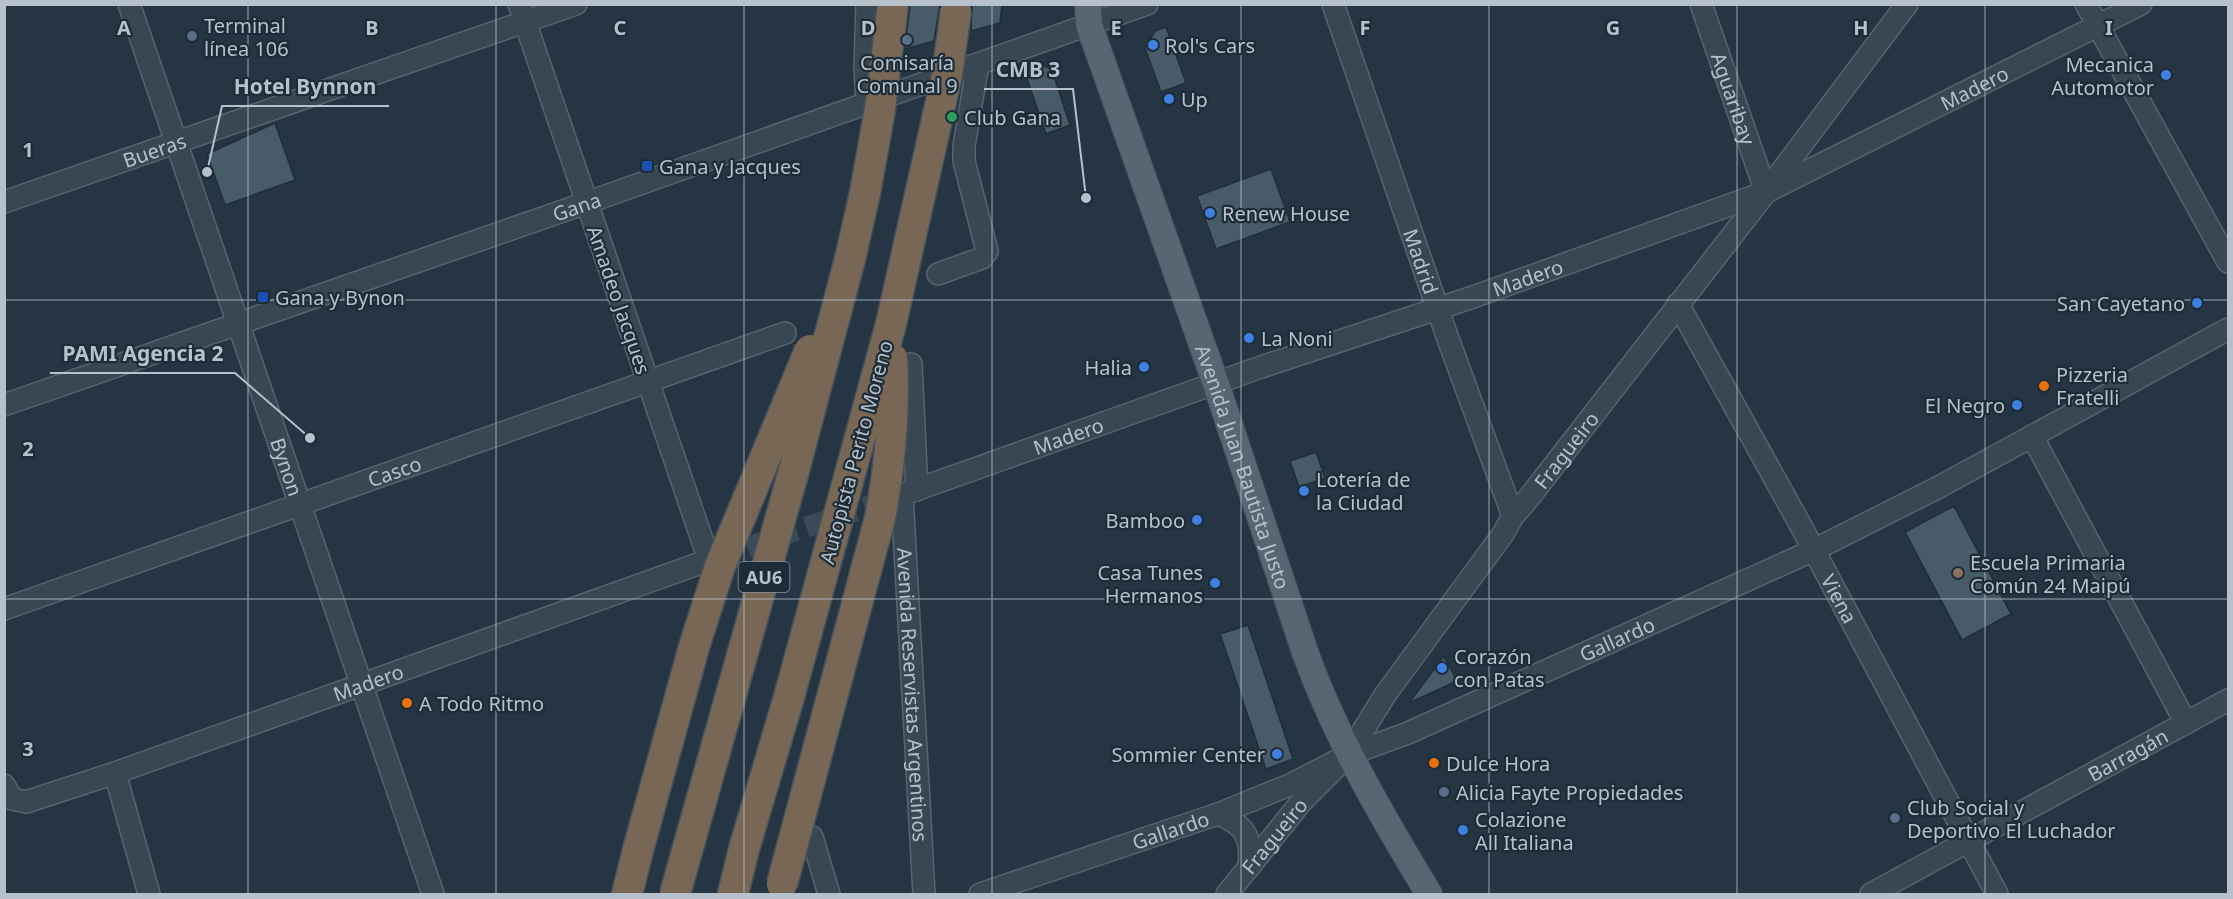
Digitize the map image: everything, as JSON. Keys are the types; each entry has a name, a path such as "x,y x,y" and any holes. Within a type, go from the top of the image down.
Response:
{"highway":[{"name":"AU6","path":"675,894 793,474 850,259 865,193 880,108 893,4"},
{"name":"Autopista Perito Moreno","path":"733,894 891,324 947,75 957,6"},
{"path":"627,894 694,647 720,566 755,478 850,259"},
{"path":"781,889 885,493 894,386 891,324"}],"main road":[{"name":"Avenida Juan Bautista Justo","path":"1070,4 1088,15 1216,384 1307,658 1323,699 1348,755 1429,894"}],"street":[{"name":"Bynon","path":"129,4 433,894"},
{"name":"Bueras","path":"4,202 176,142 522,14 576,4"},
{"path":"867,4 865,67 867,102"},
{"name":"Gana","path":"4,405 586,203 978,63 1088,15 1147,4"},
{"name":"Madrid","path":"1333,4 1438,309 1513,516"},
{"name":"Aguaribay","path":"1701,4 1766,192"},
{"name":"Fragueiro","path":"1227,894 1303,800 1348,755 1385,695 1503,534 1513,516 1766,192 1906,4"},
{"path":"2086,4 2229,262"},
{"name":"Madero","path":"904,494 1216,384 1438,309 1766,192 2141,4"},
{"name":"Amadeo Jacques","path":"522,14 709,560"},
{"path":"938,274 982,258 987,251 964,161 964,146 978,63"},
{"name":"Viena","path":"1678,304 1814,550 1997,894"},
{"name":"Gallardo","path":"980,894 1218,814 1292,784 1348,755 1408,733 1814,550 1939,487 2229,329"},
{"name":"Casco","path":"4,609 785,333"},
{"name":"Avenida Reservistas Argentinos","path":"911,364 904,494 924,894"},
{"path":"2032,436 2186,723"},
{"name":"Madero","path":"12,799 116,772 709,560"},
{"name":"Barragán","path":"1871,894 2229,700"},
{"path":"116,772 149,894"},
{"path":"1218,814 1234,820 1246,833 1251,850 1249,867"},
{"path":"812,837 829,894"}],"building":[{"path":"910,4 940,4 934,41 905,49"},
{"path":"972,4 1002,4 1000,23 971,31"},
{"path":"1166,27 1186,83 1161,92 1145,48 1155,31"},
{"path":"1045,66 1052,70 1070,125 1046,134 1025,73"},
{"path":"275,123 295,180 225,205 207,154"},
{"path":"1271,169 1290,222 1216,249 1197,196"},
{"path":"1316,452 1325,478 1299,487 1290,461"},
{"name":"Escuela Primaria Común 24 Maipú","path":"1954,506 2011,614 1962,640 1905,532"},
{"path":"1248,625 1293,759 1266,769 1220,634"},
{"name":"Corazón con Patas","path":"1444,656 1457,681 1409,703"}],"tunnel":[{"path":"718,557 893,498"}],"place":[{"name":"Terminal línea 106","path":"192,36"},
{"name":"Comisaría Comunal 9","path":"907,40"},
{"name":"Rol's Cars","path":"1153,45"},
{"name":"Mecanica Automotor","path":"2166,75"},
{"name":"Up","path":"1169,99"},
{"name":"Club Gana","path":"952,117"},
{"name":"Gana y Jacques","path":"647,166"},
{"name":"Hotel Bynnon","path":"207,172"},
{"name":"CMB 3","path":"1086,198"},
{"name":"Renew House","path":"1210,213"},
{"name":"Gana y Bynon","path":"263,297"},
{"name":"San Cayetano","path":"2197,303"},
{"name":"La Noni","path":"1249,338"},
{"name":"Halia","path":"1144,367"},
{"name":"Pizzeria Fratelli","path":"2044,386"},
{"name":"El Negro","path":"2017,405"},
{"name":"PAMI Agencia 2","path":"310,438"},
{"name":"Lotería de la Ciudad","path":"1304,491"},
{"name":"Bamboo","path":"1197,520"},
{"name":"Escuela Primaria Común 24 Maipú","path":"1958,573"},
{"name":"Casa Tunes Hermanos","path":"1215,583"},
{"name":"Corazón con Patas","path":"1442,668"},
{"name":"A Todo Ritmo","path":"407,703"},
{"name":"Sommier Center","path":"1277,754"},
{"name":"Dulce Hora","path":"1434,763"},
{"name":"Alicia Fayte Propiedades","path":"1444,792"},
{"name":"Club Social y Deportivo El Luchador","path":"1895,818"},
{"name":"Colazione All Italiana","path":"1463,830"}]}
